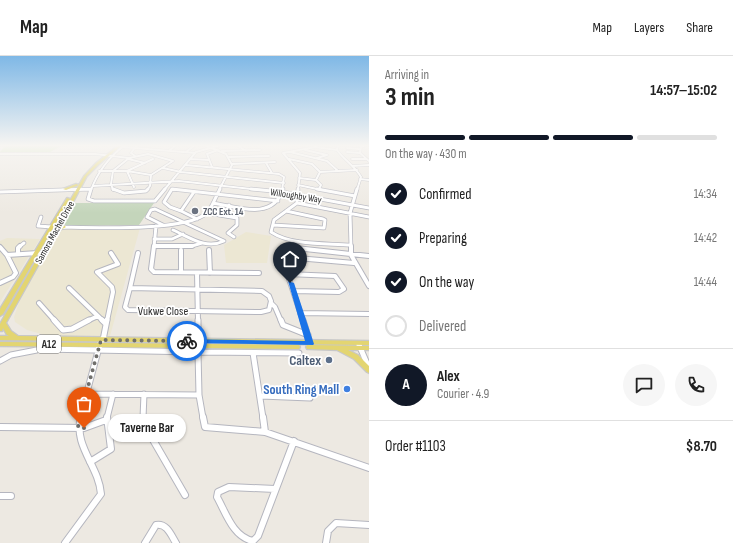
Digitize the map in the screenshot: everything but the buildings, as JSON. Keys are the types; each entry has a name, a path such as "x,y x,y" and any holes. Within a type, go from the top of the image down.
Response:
{"main road":[{"name":"Samora Machel Drive","path":"0,314 77,189 94,168"},
{"path":"64,189 77,189"},
{"path":"64,189 77,189"},
{"name":"Samora Machel Drive","path":"2,327 52,236 54,227 62,219 77,189"},
{"path":"52,236 59,229 64,227 61,225 62,219"},
{"path":"2,327 15,337"},
{"name":"A12","path":"0,338 15,337 100,343 198,347 338,348 369,343"},
{"name":"A12","path":"0,344 100,343"},
{"path":"0,349 10,344"},
{"name":"A12","path":"198,347 310,344 359,345 369,348"},
{"path":"338,348 356,357 369,369"}],"street":[{"path":"102,168 88,198 92,201 140,202 157,200 185,168"},
{"path":"117,168 113,171 111,184 115,191 136,193 148,190 151,182 151,175"},
{"path":"127,171 135,168"},
{"path":"100,171 127,171 151,175 163,168 181,172 284,183"},
{"path":"213,203 262,210 278,201 284,183 283,176 272,173 219,168"},
{"path":"269,168 272,173"},
{"path":"296,168 298,170 299,178 297,203"},
{"path":"315,168 320,172 358,170"},
{"path":"335,168 338,171"},
{"path":"355,168 358,170 360,179 350,213 351,253 354,262 369,286"},
{"path":"41,217 38,226 164,226 186,223 207,213 223,185 230,169"},
{"path":"127,171 131,183 134,186"},
{"path":"316,180 320,172"},
{"path":"299,178 316,180 321,186 319,189"},
{"path":"360,179 369,180"},
{"name":"Willoughby Way","path":"77,189 111,184 174,180 298,194 369,208"},
{"path":"298,185 355,196"},
{"path":"0,192 64,189"},
{"path":"197,219 170,207 164,202 171,190 278,201"},
{"path":"181,211 194,192"},
{"path":"136,193 140,202"},
{"path":"351,245 281,237 272,234 274,220 297,203 369,217"},
{"path":"225,216 229,205"},
{"path":"164,226 147,217 151,210 155,209 224,241 212,246 173,230"},
{"path":"273,225 324,228 325,220 323,219 286,211"},
{"path":"207,213 238,220 235,228 228,233 234,237"},
{"path":"156,226 152,271 260,273"},
{"path":"154,239 172,239 183,234"},
{"path":"18,254 18,248 24,243"},
{"path":"154,246 192,246 202,243"},
{"path":"0,247 7,255 16,273 13,277 0,283"},
{"path":"296,248 369,256"},
{"path":"181,250 181,272"},
{"path":"209,250 210,273"},
{"path":"7,255 42,253"},
{"path":"65,543 101,494 100,484 79,441 78,427 85,394 114,292 112,287 97,272 118,264 111,253"},
{"path":"138,253 130,288 198,291 262,291 267,294 283,325 308,335"},
{"path":"310,344 294,291 287,274 285,267 286,264 292,259 297,258 354,262"},
{"path":"197,273 199,395 204,426 206,428 266,432 369,468"},
{"path":"287,274 335,276 344,289 339,292 294,291"},
{"path":"70,288 106,324"},
{"name":"Vukwe Close","path":"130,288 125,307 128,310 265,312 268,310 271,303"},
{"path":"39,303 63,330 72,329 98,316"},
{"path":"300,313 369,314"},
{"path":"0,361 11,355 29,350 100,343"},
{"path":"359,345 369,369"},
{"path":"198,347 253,353 300,353"},
{"path":"253,353 266,432"},
{"path":"85,394 199,395"},
{"path":"90,462 111,449 106,420 113,394"},
{"path":"144,394 143,420 145,426 185,495"},
{"path":"260,396 310,398"},
{"path":"0,427 89,427 106,420"},
{"path":"275,489 229,487 218,492 217,497 238,535 244,540 253,541 257,538 294,441"},
{"path":"0,496 11,496"},
{"path":"326,543 328,531 336,523 369,525"},
{"path":"145,543 156,525 162,524 176,543"}],"shaded area":[{"path":"140,228 110,336 49,336 27,330 15,322 14,317 22,293 61,229"},
{"path":"246,232 271,236 267,263 226,263 224,245"},
{"path":"7,238 40,239 0,302 0,241"}],"green space":[{"path":"73,203 154,203 139,225 65,226 63,225"}],"way so far":[{"path":"84,428 78,427 79,419 101,340 187,341"}],"place":[{"name":"ZCC Ext. 14","path":"195,211"},
{"name":"Caltex","path":"329,360"},
{"name":"South Ring Mall","path":"347,389"},
{"name":"Taverne Bar","path":"84,428"}],"route":[{"path":"187,341 310,344 294,291 290,283"}]}
